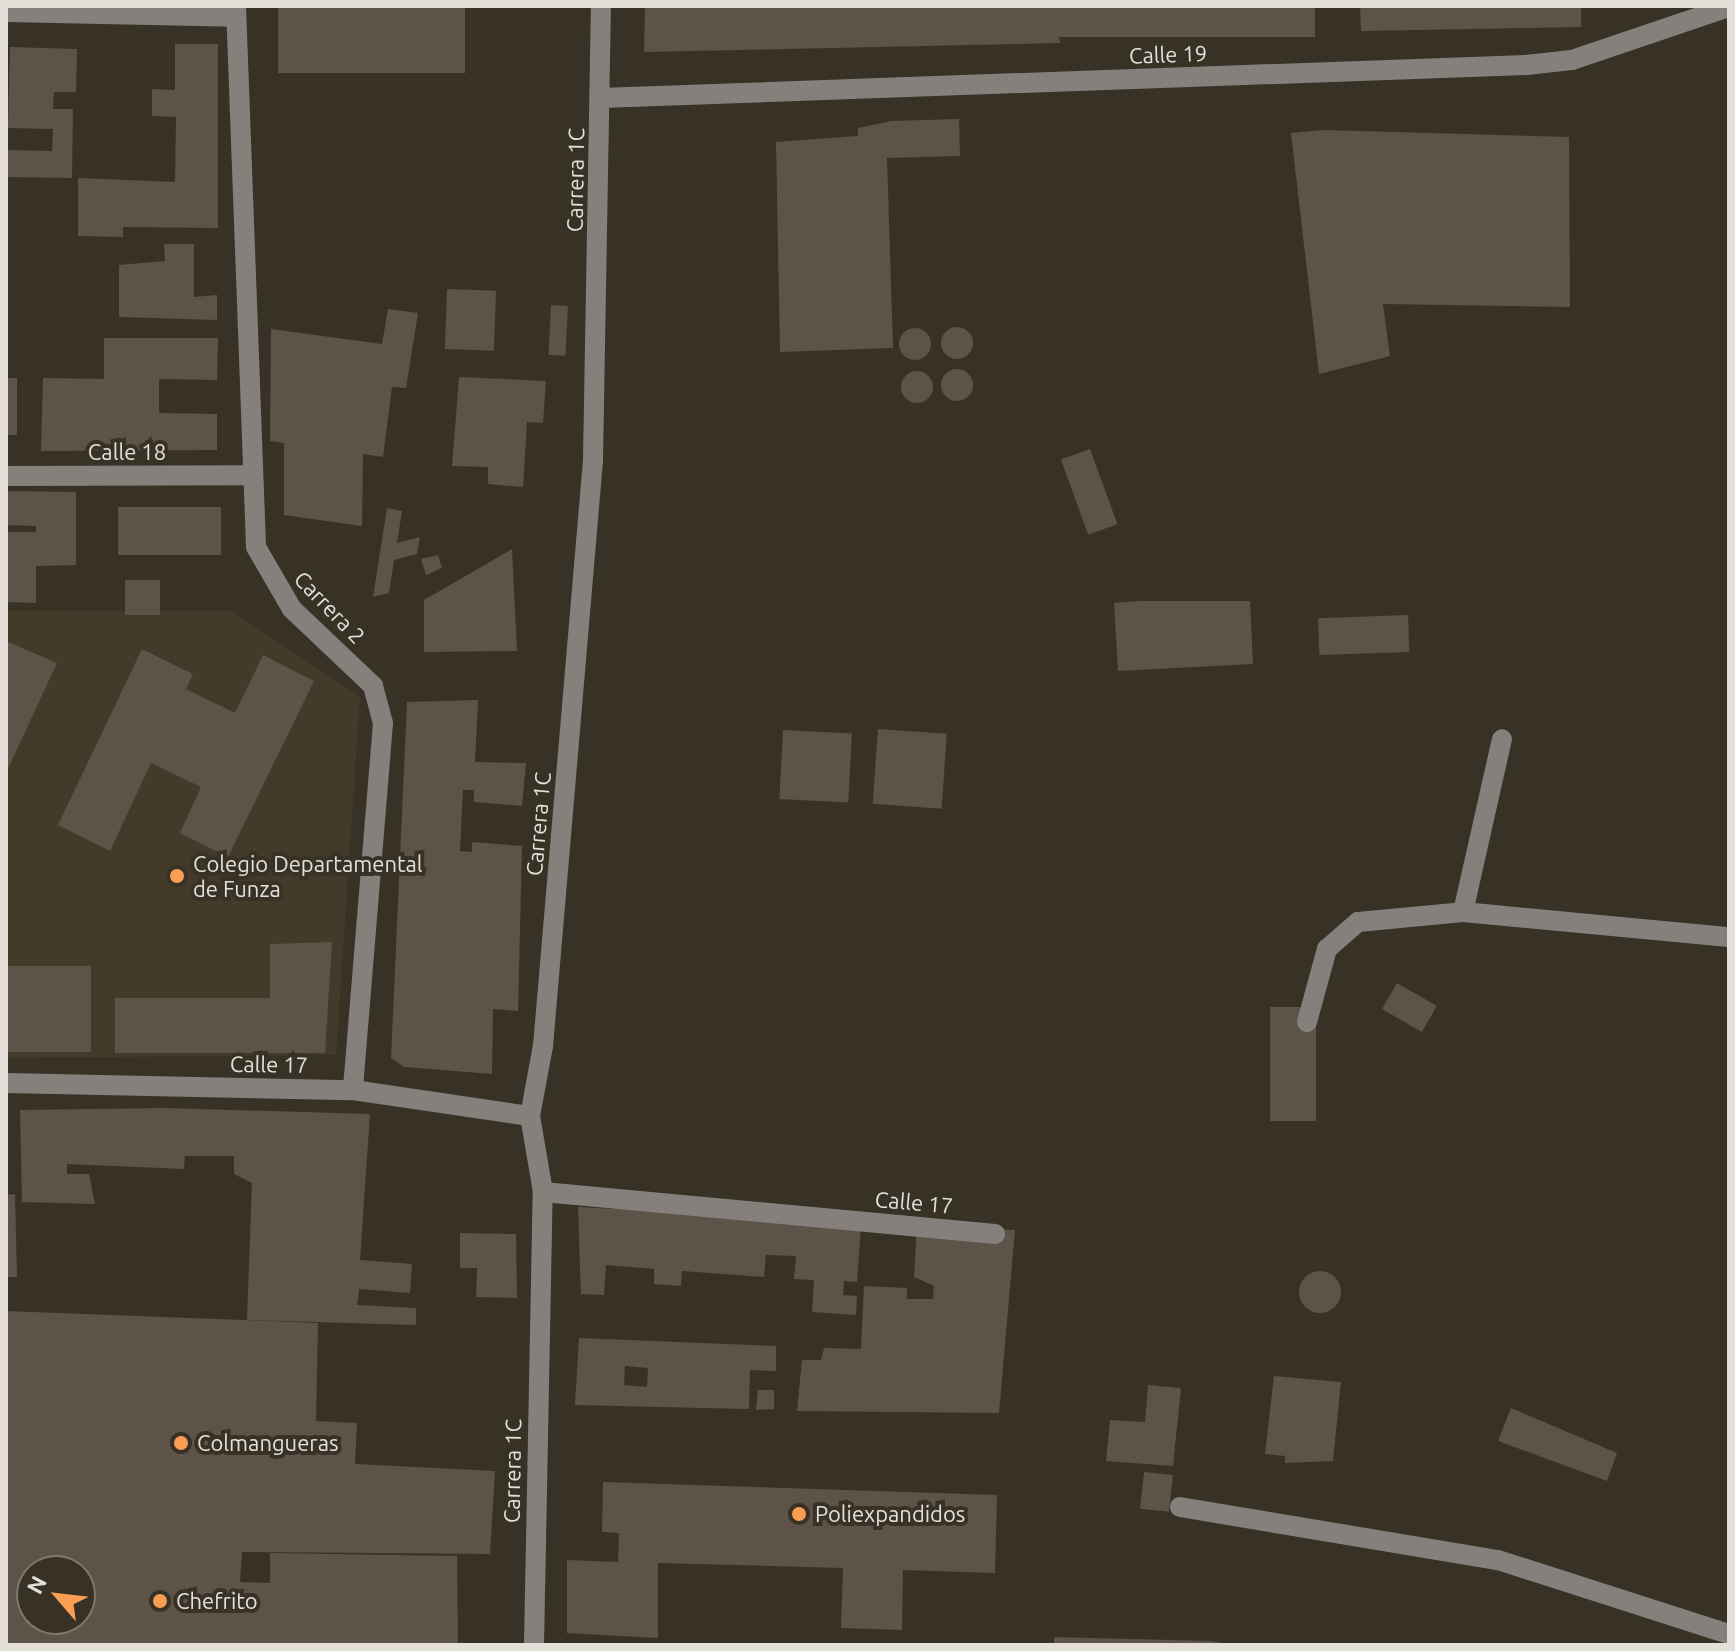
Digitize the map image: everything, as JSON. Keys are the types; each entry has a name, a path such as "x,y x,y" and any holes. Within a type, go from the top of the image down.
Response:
{"street":[{"name":"Carrera 1C","path":"534,1645 543,1192 530,1116 543,1046 593,460 601,6"},
{"name":"Calle 19","path":"600,98 1526,65 1572,60 1729,7"},
{"path":"6,12 236,12"},
{"name":"Carrera 2","path":"236,12 248,475 256,547 270,578 373,686 383,723 353,1090"},
{"name":"Calle 18","path":"6,476 248,475"},
{"path":"1463,912 1502,739"},
{"path":"1307,1022 1327,949 1341,930 1358,922 1463,912 1729,937"},
{"name":"Calle 17","path":"6,1083 353,1090 530,1116"},
{"name":"Calle 17","path":"543,1192 995,1234"},
{"path":"1180,1507 1498,1560 1729,1634"}],"shaded area":[{"name":"Colegio Departamental de Funza","path":"6,610 231,611 360,697 336,1055 6,1058"}],"building":[{"path":"278,6 465,6 465,73 278,73"},
{"path":"645,6 1315,6 1315,37 1059,37 1060,43 644,52"},
{"path":"1360,6 1581,6 1581,27 1361,31"},
{"path":"175,44 218,44 218,228 123,227 123,237 78,236 78,178 175,182 176,117 152,116 152,89 175,90"},
{"path":"10,47 77,49 76,92 54,92 53,109 73,109 72,178 6,177 6,150 52,151 53,129 8,128"},
{"path":"959,119 960,156 887,158 893,348 780,352 776,142 858,136 858,128 891,121"},
{"path":"1323,130 1569,137 1570,307 1383,304 1390,356 1319,374 1291,133"},
{"path":"164,244 194,244 194,297 217,295 217,320 119,317 119,265 165,261"},
{"path":"447,289 496,291 494,351 445,349"},
{"path":"551,305 568,306 565,356 548,355"},
{"path":"388,309 418,313 406,388 392,387 383,457 363,454 362,526 284,515 284,443 270,441 271,329 382,344"},
{"path":"957,327 968,332 973,343 968,354 957,359 946,354 941,343 946,332"},
{"path":"915,328 926,333 931,344 926,355 915,360 904,355 899,344 904,333"},
{"path":"104,338 218,338 217,380 159,379 159,413 217,414 217,450 41,451 43,378 104,379"},
{"path":"957,369 968,374 973,385 968,396 957,401 946,396 941,385 946,374"},
{"path":"917,371 928,376 933,387 928,398 917,403 906,398 901,387 906,376"},
{"path":"459,377 546,381 543,423 527,422 523,487 488,484 488,467 452,466"},
{"path":"6,378 17,378 17,435 6,435"},
{"path":"1090,449 1117,524 1088,535 1061,460"},
{"path":"6,491 76,492 76,565 36,566 36,603 6,602 6,532 36,532 36,526 6,525"},
{"path":"118,507 221,507 221,555 118,555"},
{"path":"387,508 402,511 397,543 420,537 417,554 394,560 389,593 373,597"},
{"path":"512,549 517,651 424,652 424,600"},
{"path":"438,555 442,568 426,575 421,559"},
{"path":"125,580 160,580 160,615 125,615"},
{"path":"1250,601 1253,664 1118,671 1114,603"},
{"path":"1408,615 1409,652 1319,655 1318,618"},
{"path":"6,641 57,663 6,773"},
{"path":"142,649 193,674 186,689 235,713 263,655 314,681 228,857 180,833 201,787 151,763 110,851 58,825"},
{"path":"478,700 475,762 526,763 522,806 474,802 474,790 463,790 460,851 472,852 472,842 522,846 518,1011 493,1009 492,1074 404,1067 391,1058 407,702"},
{"path":"878,729 947,734 942,809 873,804"},
{"path":"783,730 852,734 848,803 779,799"},
{"path":"332,942 325,1053 115,1053 115,998 270,998 270,944"},
{"path":"6,966 91,966 91,1052 6,1052"},
{"path":"1397,983 1437,1006 1422,1032 1382,1009"},
{"path":"1270,1007 1316,1007 1316,1121 1270,1121"},
{"path":"166,1108 370,1114 360,1260 412,1264 410,1293 359,1289 357,1305 416,1308 416,1325 247,1320 252,1183 234,1174 234,1156 185,1156 184,1169 67,1164 67,1174 89,1174 95,1204 22,1202 20,1110"},
{"path":"15,1194 17,1277 6,1277 6,1195"},
{"path":"614,1201 861,1226 857,1282 844,1281 843,1295 857,1296 856,1315 812,1312 814,1280 794,1279 796,1256 766,1255 764,1277 682,1271 681,1286 654,1284 654,1269 606,1265 604,1295 581,1294 578,1207 614,1209"},
{"path":"917,1226 1015,1230 999,1413 797,1411 802,1360 821,1360 824,1348 861,1349 864,1286 907,1288 907,1299 933,1299 934,1286 914,1277"},
{"path":"460,1233 516,1234 517,1298 476,1297 477,1268 460,1268"},
{"path":"1320,1271 1335,1277 1341,1292 1335,1307 1320,1313 1305,1307 1299,1292 1305,1277"},
{"name":"Colmangueras","path":"6,1311 318,1323 316,1421 357,1423 355,1464 495,1471 490,1554 242,1552 240,1582 270,1583 270,1553 457,1556 458,1645 6,1645"},
{"path":"579,1338 776,1346 776,1371 750,1370 749,1409 575,1405","holes":["625,1366 648,1368 647,1387 624,1385"]},
{"path":"1274,1376 1341,1382 1333,1461 1285,1463 1285,1456 1265,1454"},
{"path":"1148,1385 1181,1388 1173,1466 1106,1461 1110,1420 1145,1422"},
{"path":"758,1390 774,1390 774,1409 756,1410"},
{"path":"1511,1408 1617,1453 1607,1481 1498,1441"},
{"path":"1144,1472 1173,1475 1169,1512 1140,1509"},
{"name":"Poliexpandidos","path":"603,1482 997,1495 995,1573 903,1570 902,1630 841,1628 843,1568 658,1563 658,1638 567,1633 567,1560 618,1562 619,1533 602,1532"},
{"path":"1054,1637 1210,1641 1235,1645 1054,1645"}],"place":[{"name":"Colegio Departamental de Funza","path":"177,876"},
{"name":"Colmangueras","path":"181,1443"},
{"name":"Poliexpandidos","path":"799,1514"},
{"name":"Chefrito","path":"160,1601"}]}
